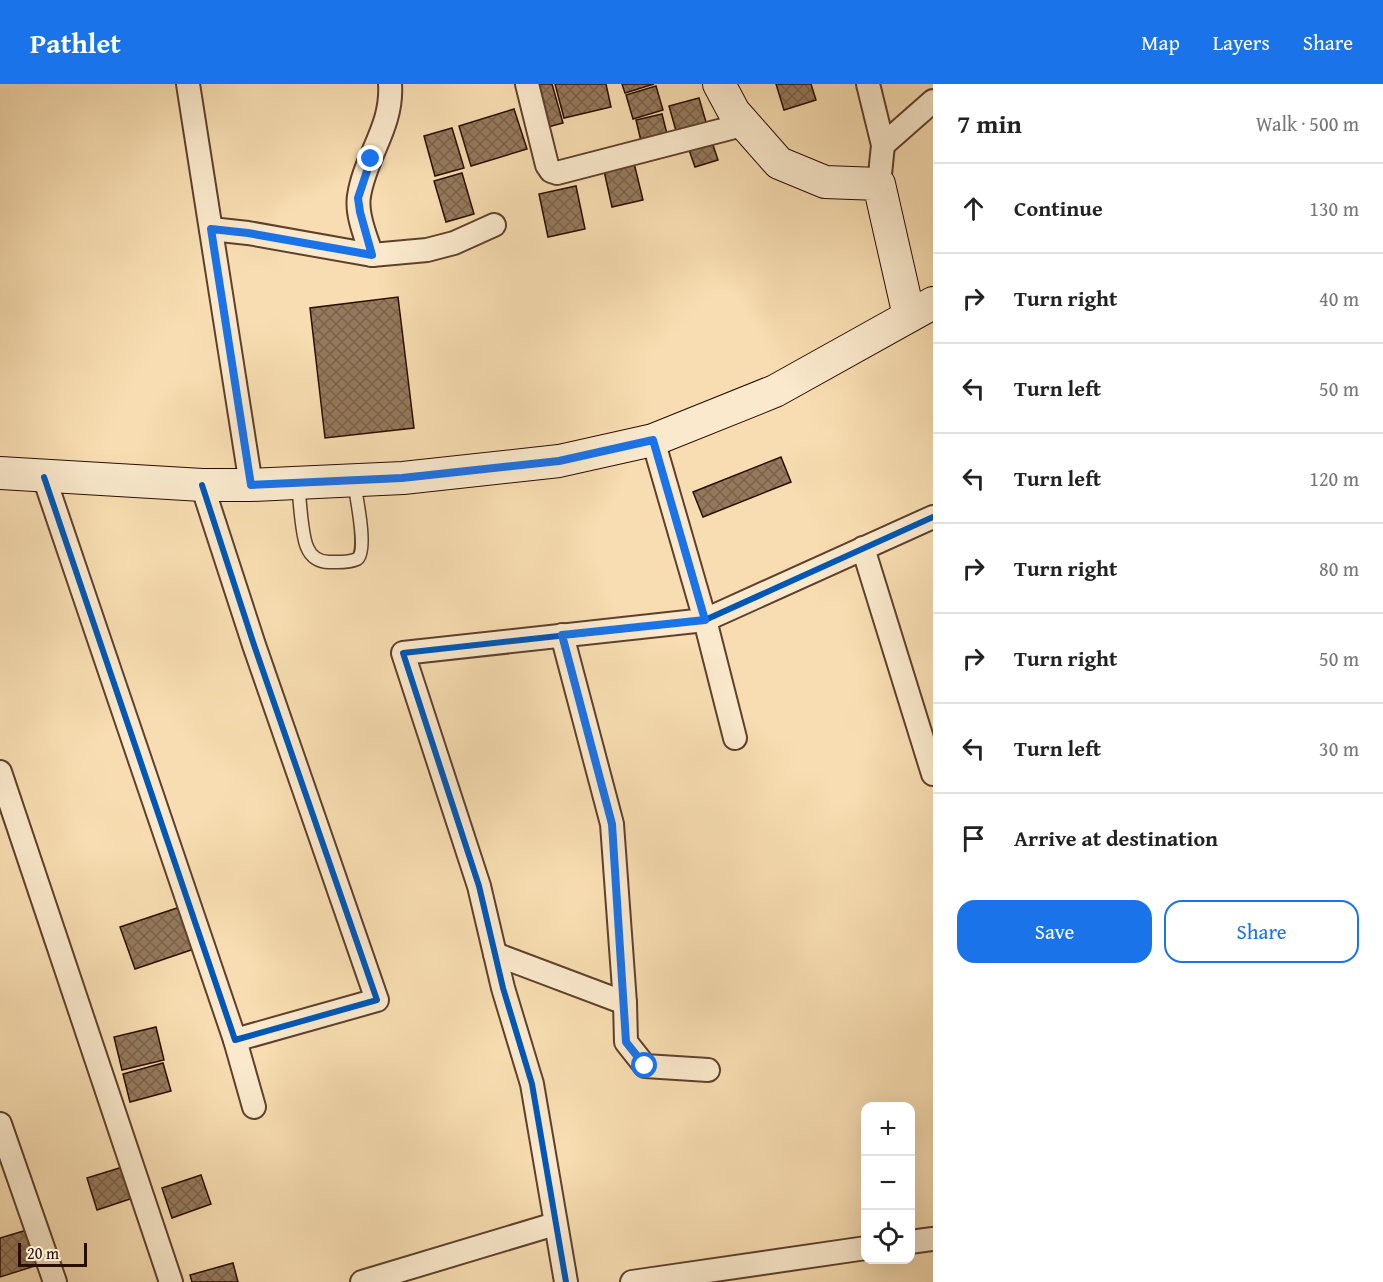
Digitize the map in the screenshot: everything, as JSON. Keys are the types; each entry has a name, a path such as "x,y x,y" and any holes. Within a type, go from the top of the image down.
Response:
{"main road":[{"path":"0,473 202,485 251,485 402,478 559,461 653,440 775,391 921,309 879,184 825,182 779,163 734,112 719,84"}],"street":[{"path":"188,84 251,485"},
{"path":"372,255 362,222 358,198 384,129 391,99 390,84"},
{"path":"527,84 547,165 551,171 558,172 746,124"},
{"path":"868,84 883,145 879,184"},
{"path":"883,145 933,101"},
{"path":"211,229 248,233 372,255 427,250 454,243 494,225"},
{"path":"653,440 705,620 735,738"},
{"path":"44,477 235,1040 254,1107"},
{"path":"202,485 376,1000 235,1040"},
{"path":"566,1282 532,1084 503,988 479,886 403,653 705,620 933,517"},
{"path":"863,548 933,774"},
{"path":"562,635 612,824 626,1042 645,1066 708,1070"},
{"path":"0,772 171,1282"},
{"path":"495,954 625,1003"},
{"path":"0,1124 55,1282"},
{"path":"362,1282 555,1224"},
{"path":"915,1241 933,1239"},
{"path":"632,1282 861,1249"}],"lane":[{"path":"298,483 307,546 315,558 323,562 342,562 357,559 362,544 354,480"}],"building":[{"path":"552,84 563,123 544,128 533,86"},
{"path":"555,84 606,84 611,107 564,118"},
{"path":"622,84 654,84 625,93"},
{"path":"776,84 811,84 816,100 784,110"},
{"path":"656,86 663,110 633,119 626,95"},
{"path":"699,98 708,129 678,138 669,106"},
{"path":"514,109 527,149 471,166 459,126"},
{"path":"662,114 667,134 641,141 636,120"},
{"path":"452,128 464,168 435,176 424,136"},
{"path":"711,139 718,160 695,167 688,147"},
{"path":"633,159 643,200 612,207 603,166"},
{"path":"462,173 474,214 446,222 434,181"},
{"path":"576,186 585,229 548,237 539,194"},
{"path":"398,297 414,428 325,438 310,308"},
{"path":"781,457 791,482 703,517 693,492"},
{"path":"183,906 197,948 135,969 120,927"},
{"path":"156,1027 164,1060 122,1070 114,1037"},
{"path":"163,1063 171,1091 130,1102 123,1074"},
{"path":"129,1165 139,1196 97,1210 87,1178"},
{"path":"201,1175 211,1204 172,1218 162,1188"},
{"path":"27,1230 38,1265 0,1277 0,1238"},
{"path":"233,1263 238,1282 192,1282 190,1275"}],"cycle path":[{"path":"44,477 235,1040 377,1000 254,645 202,485"},
{"path":"566,1282 532,1084 503,988 479,886 403,653 705,620 933,517"}],"route":[{"path":"371,159 358,198 372,255 248,233 211,229 251,485 402,478 559,461 653,440 705,620 562,635 612,824 626,1042 645,1066"}]}
